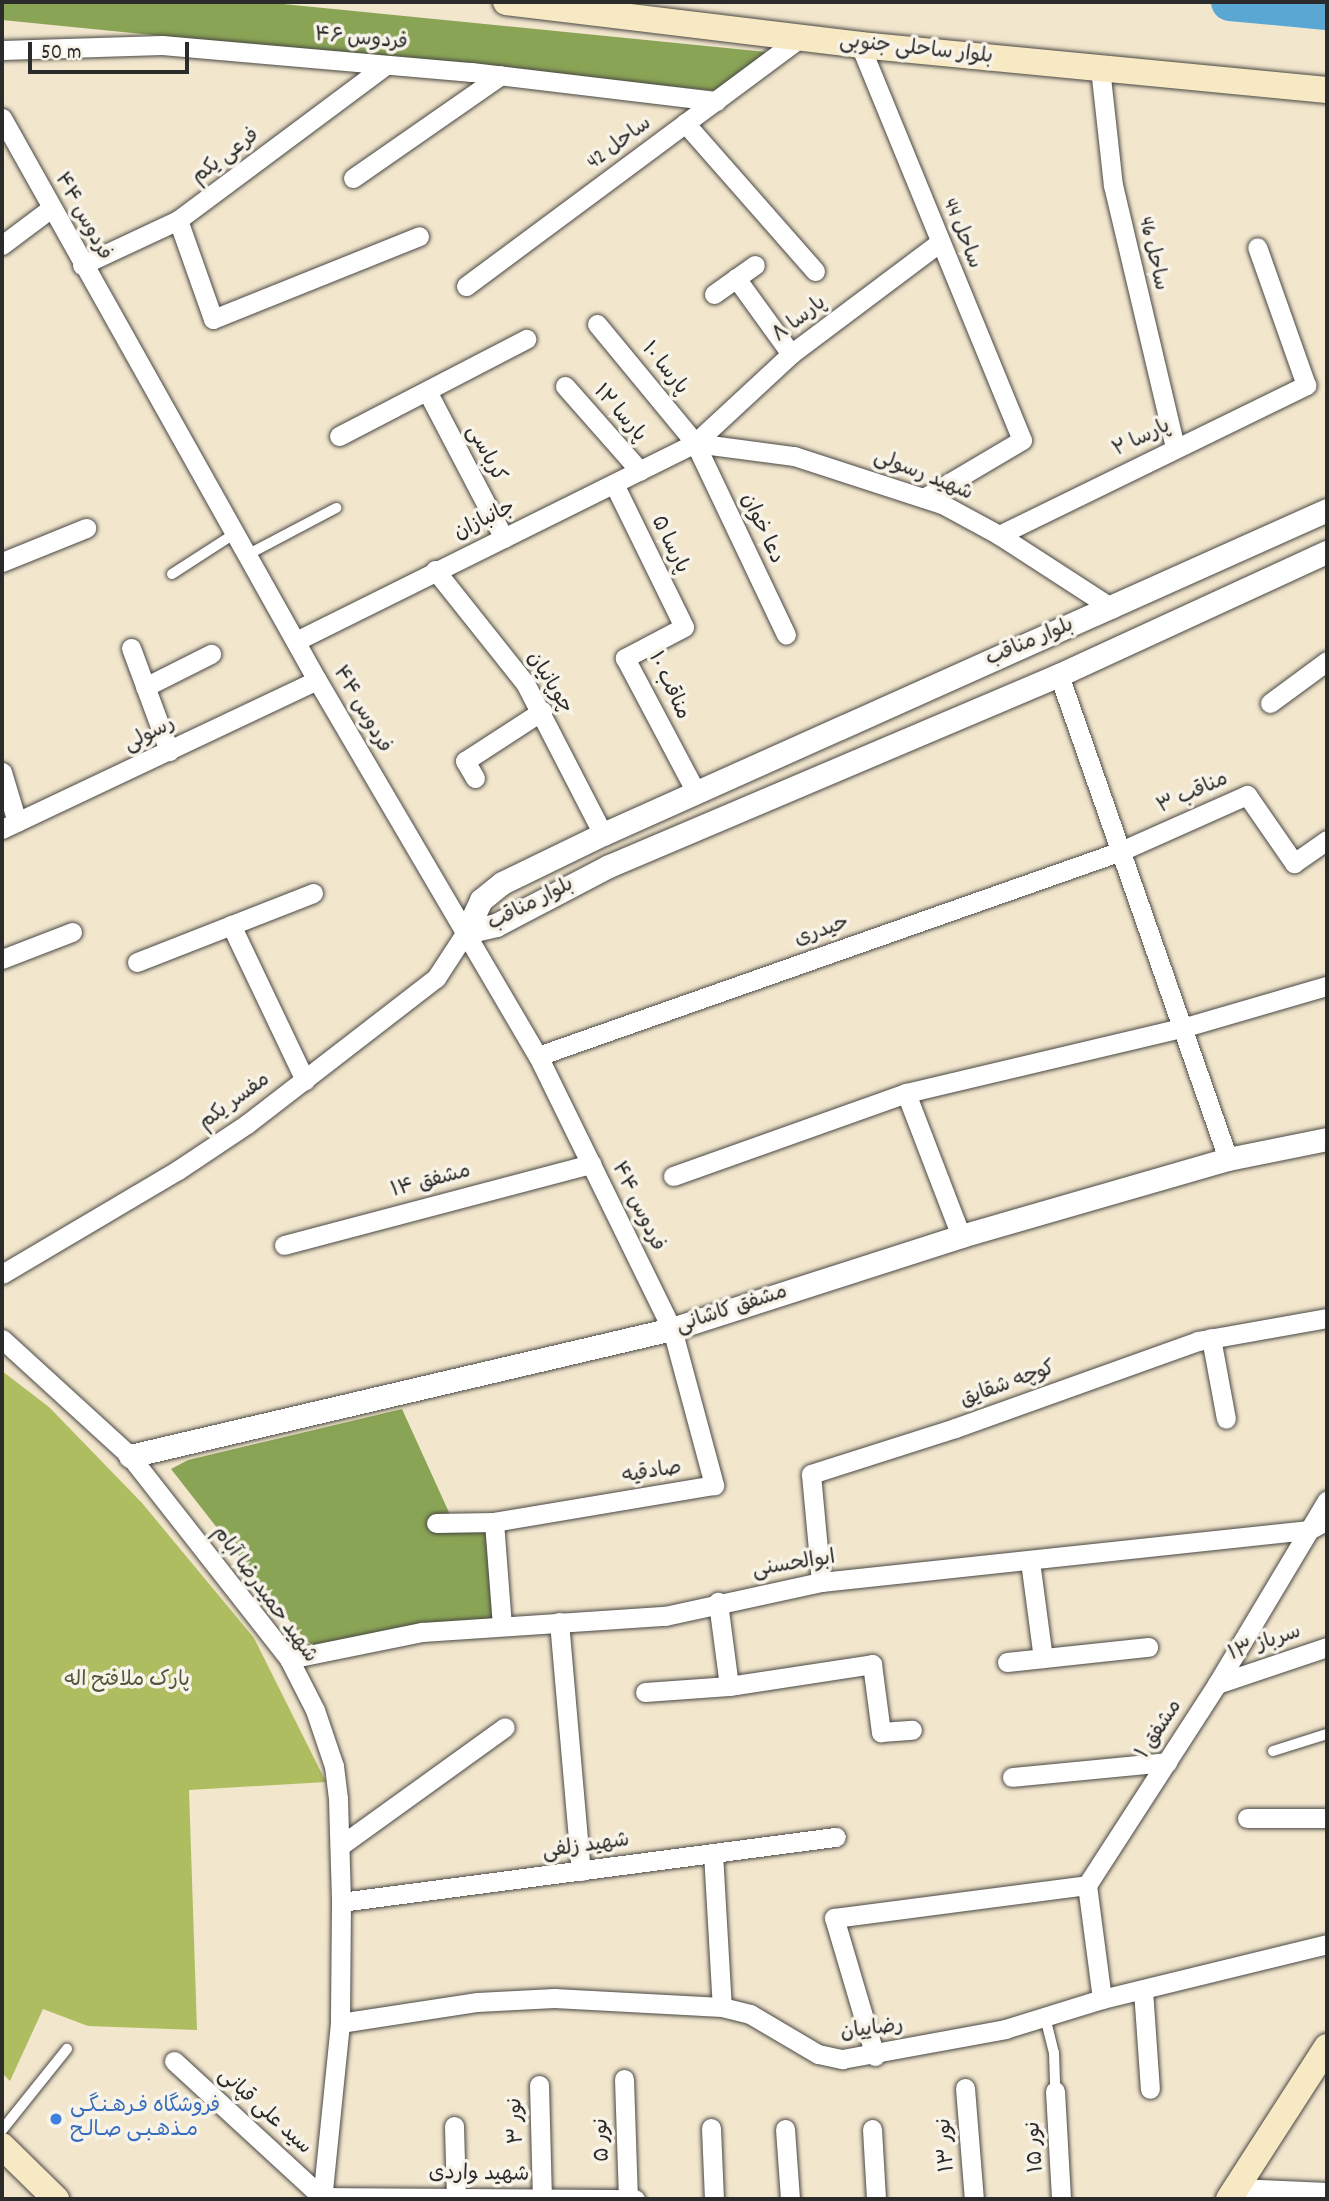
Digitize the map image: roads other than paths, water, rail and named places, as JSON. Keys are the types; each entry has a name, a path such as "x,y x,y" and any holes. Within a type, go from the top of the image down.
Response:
{"main road":[{"name":"بلوار ساحلی جنوبی","path":"506,2 860,45 1327,90"},
{"path":"1233,2194 1327,2047"},
{"path":"2,2146 56,2199"}],"street":[{"name":"ساحل 42","path":"466,286 801,37"},
{"name":"فردوس ۴۶","path":"2,50 162,45 501,75 716,101"},
{"name":"ساحل 44","path":"860,45 1022,440 924,498"},
{"name":"فرعی یکم","path":"82,265 178,220 386,65"},
{"name":"ساحل 46","path":"1100,68 1113,185 1175,448"},
{"path":"354,178 501,75"},
{"name":"فردوس ۴۴","path":"2,118 50,209 317,680 538,1056 672,1329"},
{"path":"685,123 815,271"},
{"path":"2,245 50,209"},
{"path":"178,220 212,319 419,236"},
{"name":"پارسا ۸","path":"695,443 791,354 940,242"},
{"name":"پارسا ۲","path":"999,535 1306,385 1257,247"},
{"path":"714,294 755,265"},
{"path":"736,278 791,354"},
{"name":"پارسا ۱۰","path":"597,324 695,443"},
{"path":"339,436 526,339"},
{"name":"پارسا ۱۲","path":"565,386 640,471"},
{"name":"کرباسی","path":"427,391 504,538"},
{"name":"جانبازان","path":"296,641 695,443"},
{"name":"شهید رسولی","path":"695,443 794,456 924,498 999,535 1112,608"},
{"name":"دعا خوان","path":"695,443 786,635"},
{"name":"پارسا ۵","path":"614,484 684,627"},
{"name":"بلوار مناقب","path":"466,932 481,900 502,883 695,792 1327,510"},
{"path":"5,554 86,528"},
{"name":"بلوار مناقب","path":"466,932 496,925 609,866 1059,675 1327,552"},
{"name":"چوپانیان","path":"435,570 505,654 542,710 603,834"},
{"name":"مناقب ۱۰","path":"684,627 625,658 695,792"},
{"path":"131,648 169,751"},
{"path":"145,687 211,654"},
{"path":"1270,704 1327,661"},
{"path":"1059,675 1228,1158"},
{"name":"رسولی","path":"9,826 317,680"},
{"path":"475,778 465,761 542,710"},
{"path":"2,772 9,826"},
{"name":"مناقب ۳","path":"1121,851 1247,795 1294,863 1327,841"},
{"name":"حیدری","path":"538,1056 1121,851"},
{"path":"137,962 313,893"},
{"path":"231,925 305,1080"},
{"path":"2,959 72,932"},
{"name":"مفسر یکم","path":"2,1274 178,1170 305,1080 436,978 466,932"},
{"path":"673,1177 906,1093 1182,1028 1327,986"},
{"path":"906,1093 961,1236"},
{"name":"مشفق کاشانی","path":"130,1456 672,1329 961,1236 1228,1158 1327,1139"},
{"name":"مشفق ۱۴","path":"284,1245 591,1164"},
{"name":"کوچه شقایق","path":"821,1582 811,1474 1211,1338 1327,1318"},
{"name":"صادقیه","path":"436,1523 494,1522 714,1485 672,1329"},
{"path":"1211,1338 1226,1419"},
{"name":"شهید حمیدرضا آبام","path":"2,1339 130,1456 289,1659 315,1710 334,1766 341,1902 340,2023 322,2198"},
{"name":"مشفق ۱","path":"1087,1885 1217,1684 1327,1500"},
{"path":"1309,1530 1327,1521"},
{"path":"494,1522 502,1626"},
{"name":"ابوالحسنی","path":"289,1659 422,1632 665,1616 718,1602 821,1582 1309,1530"},
{"path":"1030,1561 1042,1658"},
{"path":"718,1602 729,1686"},
{"path":"559,1622 581,1871"},
{"path":"1007,1662 1148,1647"},
{"name":"سرباز ۱۳","path":"1217,1684 1327,1647"},
{"path":"645,1692 729,1686 872,1664 881,1732 912,1730"},
{"path":"340,1846 505,1727"},
{"path":"1012,1777 1167,1762"},
{"path":"1247,1818 1327,1818"},
{"name":"شهید زلفی","path":"341,1902 836,1837"},
{"path":"713,1853 722,2007"},
{"path":"874,2056 834,1918 1087,1885 1102,1999"},
{"name":"رضاییان","path":"340,2023 477,2002 554,1998 722,2007 750,2014 818,2054 842,2059 874,2056 1045,2017 1102,1999 1327,1944"},
{"path":"1143,1990 1150,2089"},
{"name":"سید علی قپانی","path":"174,2061 322,2198"},
{"name":"نور ۵","path":"624,2079 628,2199"},
{"name":"نور ۳","path":"539,2085 542,2199"},
{"name":"نور ۱۳","path":"965,2088 974,2199"},
{"name":"نور ۱۵","path":"1055,2091 1061,2199"},
{"path":"454,2126 456,2198"},
{"path":"712,2129 714,2199"},
{"path":"785,2129 790,2199"},
{"path":"872,2129 876,2199"},
{"path":"1233,2194 1327,2192"},
{"name":"شهید واردی","path":"322,2198 635,2199"}],"lane":[{"path":"247,555 335,508"},
{"path":"172,574 234,534"},
{"path":"1273,1751 1327,1734"},
{"path":"1045,2017 1054,2053 1055,2091"},
{"path":"2,2130 67,2049"}],"waterway":[{"path":"1230,2 1327,11"}],"place":[{"name":"فروشگاه فـرهـنـگـی مـذهـبـی صـالـح","path":"56,2119"}],"park label":[{"name":"پارک ملافتح اله","path":"127,1681"}]}
